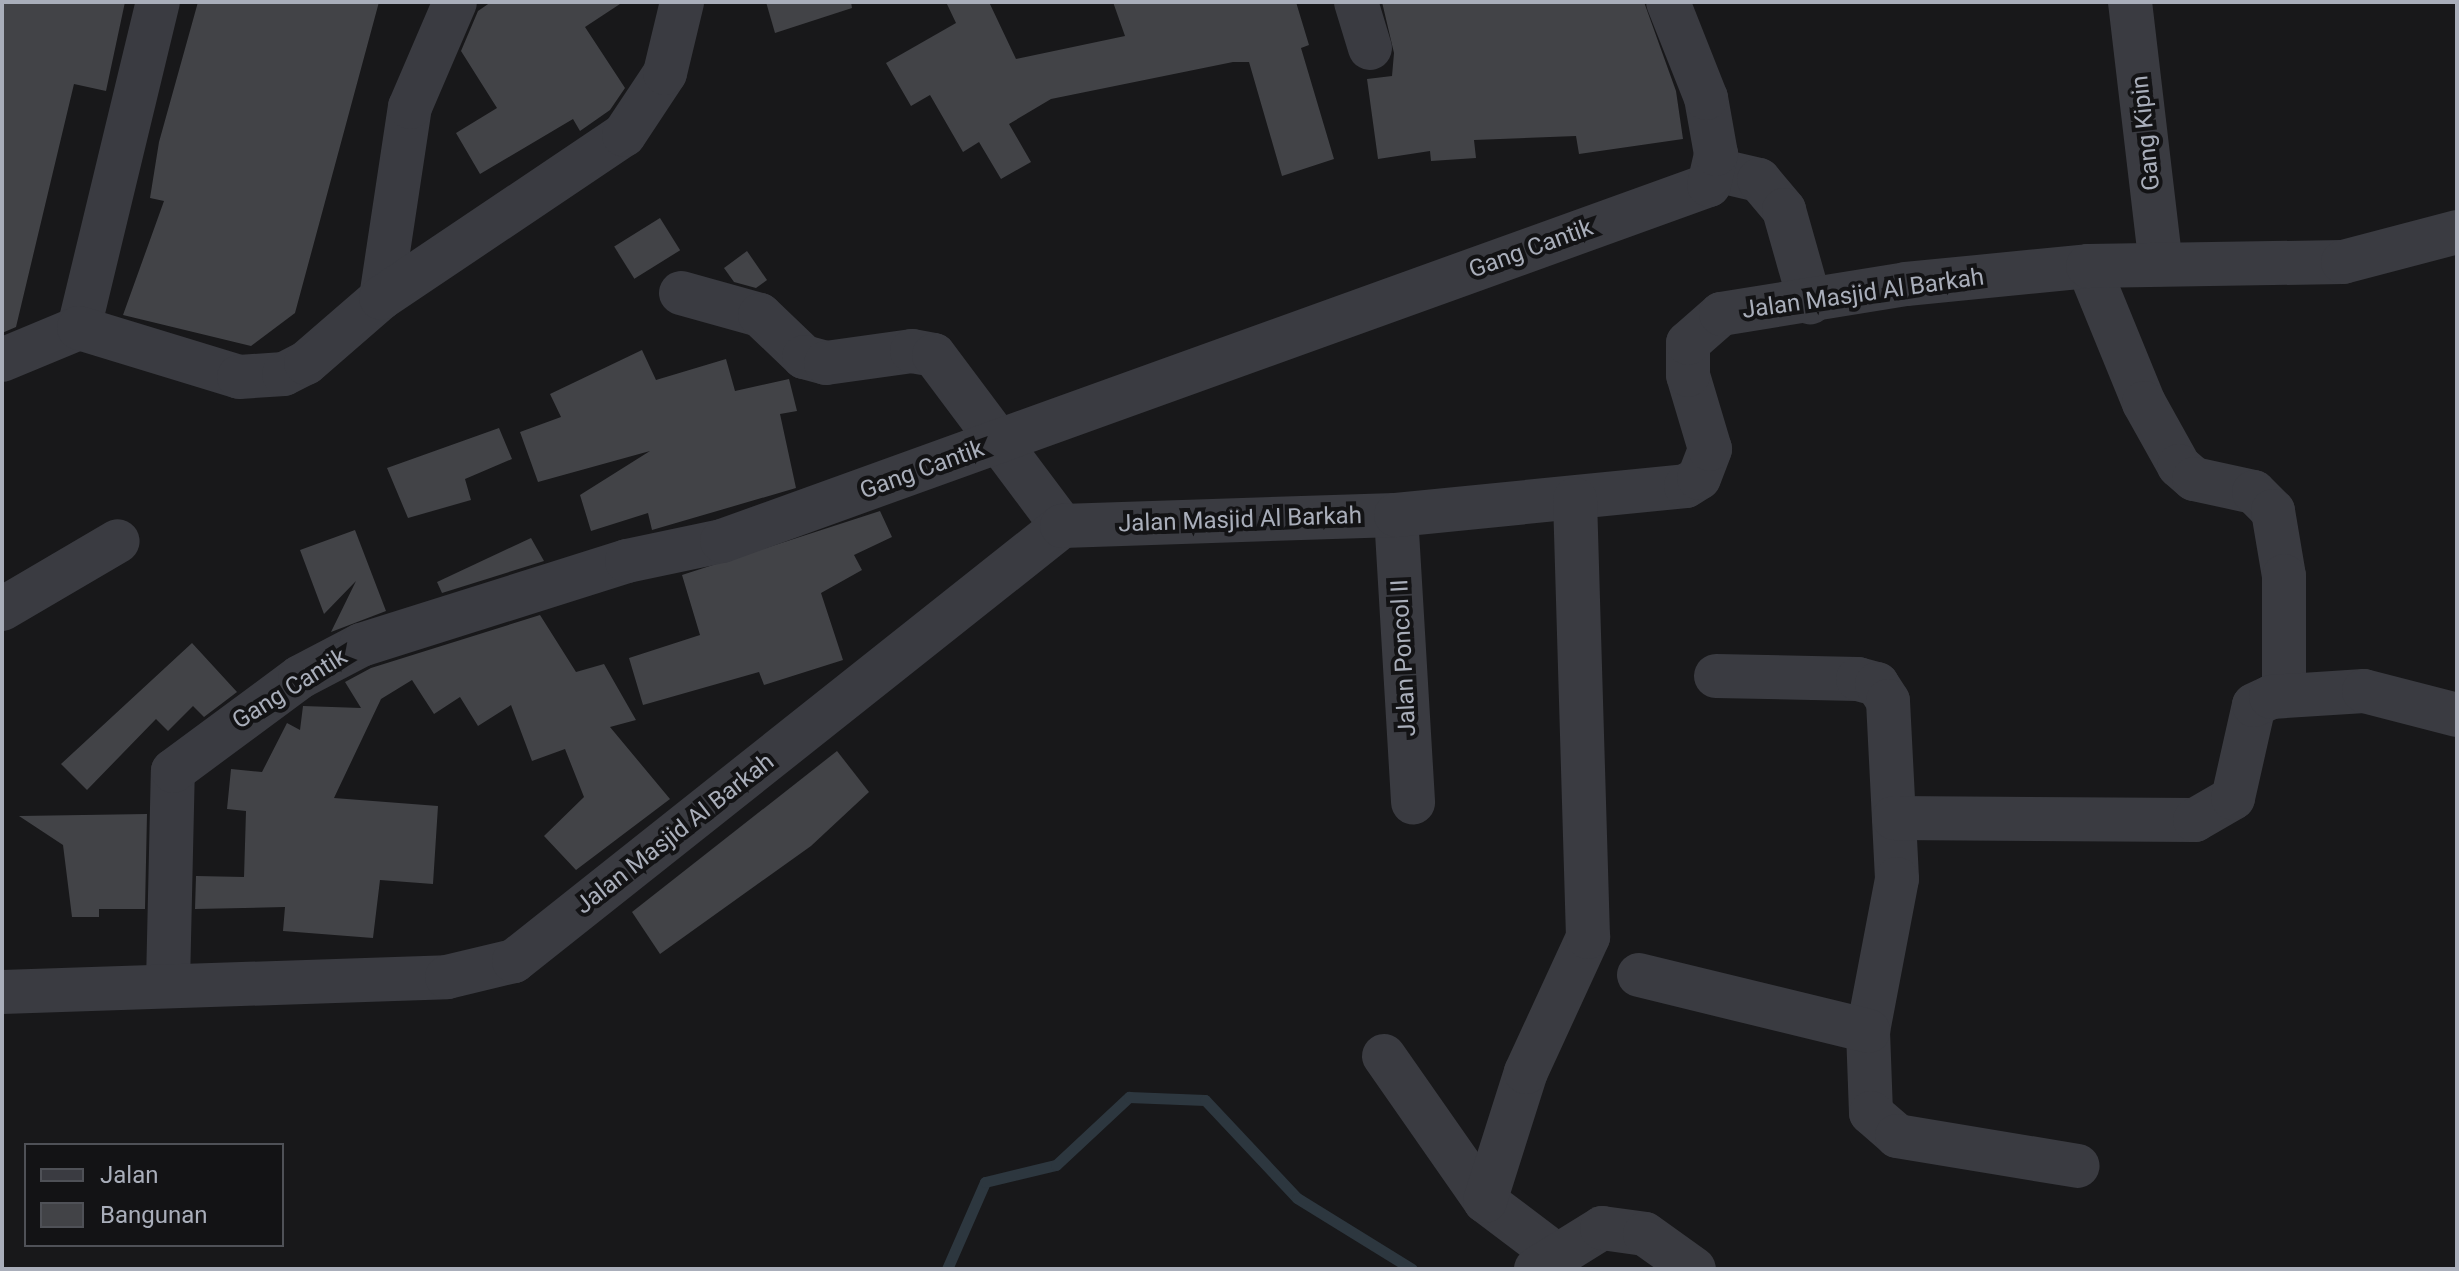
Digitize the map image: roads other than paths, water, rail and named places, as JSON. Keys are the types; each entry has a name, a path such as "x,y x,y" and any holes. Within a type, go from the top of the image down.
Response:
{"street":[{"path":"79,328 158,2"},
{"path":"381,298 410,107 455,2"},
{"path":"2,360 79,328 239,377 264,378 306,363 381,298 624,135 665,73 682,2"},
{"path":"1356,2 1370,48"},
{"path":"1668,2 1706,98 1716,170 1759,180 1784,210 1810,302"},
{"name":"Gang Kipin","path":"2130,2 2161,264"},
{"name":"Gang Cantik","path":"168,984 173,771 300,677 361,645 627,561 722,541 1000,442 1709,185 1716,170"},
{"name":"Jalan Masjid Al Barkah","path":"2,992 168,984 447,977 514,961 1062,526 1396,515 1686,486 1699,478 1710,449 1688,375 1696,330 1721,314 1810,302 1906,284 2088,266 2343,262 2457,232"},
{"path":"2088,266 2144,403 2179,466 2194,479 2254,492 2273,511 2284,576 2277,696"},
{"path":"681,293 760,315 804,357 826,363 912,351 934,355 1062,526"},
{"path":"1485,1201 1526,1072 1588,937 1575,499"},
{"name":"Jalan Poncol II","path":"1396,515 1413,802"},
{"path":"2,609 118,541"},
{"path":"1716,676 1858,679 1884,690 1897,879 1868,1031 1867,1098 1890,1132 2078,1166"},
{"path":"1894,818 2195,820 2233,798 2254,705 2277,696 2364,691 2457,715"},
{"path":"1639,975 1868,1031"},
{"path":"1384,1056 1485,1201 1545,1261 1602,1228 1645,1234 1694,1269"}],"waterway":[{"path":"947,1269 985,1182 1056,1165 1129,1097 1205,1100 1297,1198 1412,1269"}]}
